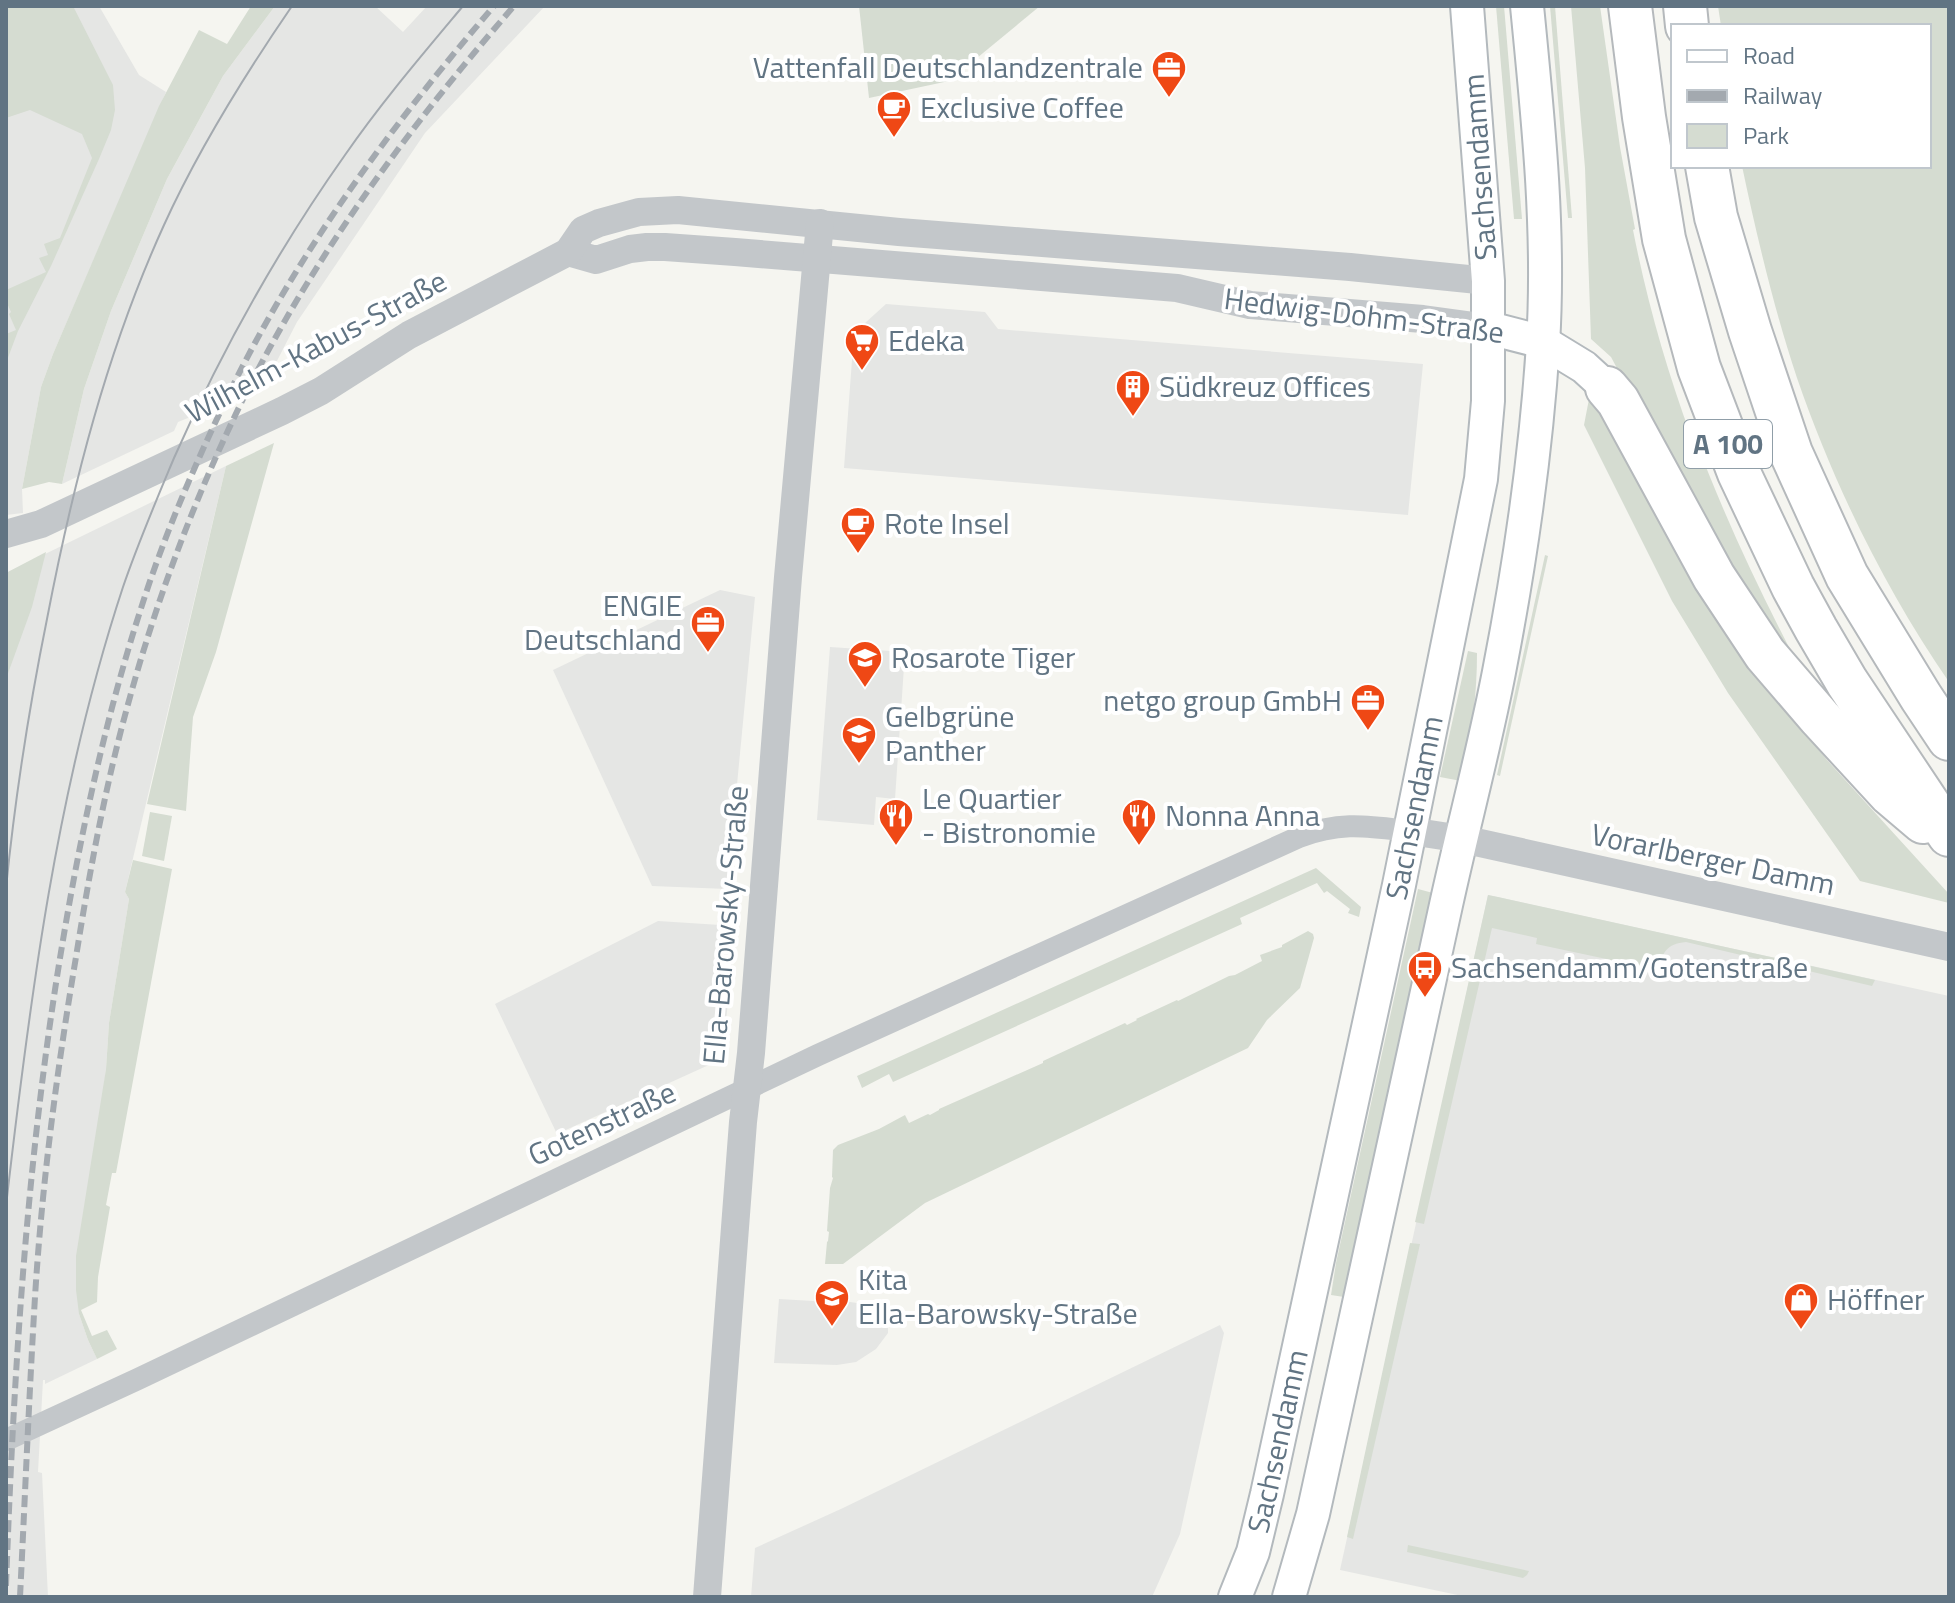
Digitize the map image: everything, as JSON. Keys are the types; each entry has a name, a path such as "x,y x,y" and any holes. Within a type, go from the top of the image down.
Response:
{"highway":[{"name":"A 100","path":"1630,6 1664,239 1699,368 1739,473 1804,608 1847,682 1949,835"},
{"name":"A 100","path":"1707,168 1716,217 1791,453 1847,576 1949,739"},
{"path":"1607,388 1618,401 1714,577 1765,654 1890,794 1949,843"}],"main road":[{"name":"Sachsendamm","path":"1235,1597 1253,1552 1267,1494 1410,831 1481,479 1488,401 1488,281 1467,6"},
{"name":"Sachsendamm","path":"1289,1597 1313,1514 1499,672 1522,537 1543,342 1545,218 1527,6"},
{"name":"Hedwig-Dohm-Straße","path":"1488,281 1543,342"},
{"name":"Hedwig-Dohm-Straße","path":"1489,328 1543,342"},
{"path":"1543,342 1584,367 1607,388"}],"street":[{"name":"Wilhelm-Kabus-Straße","path":"6,534 41,524 321,391 409,335 568,252 583,230 618,216 678,210 820,223"},
{"name":"Hedwig-Dohm-Straße","path":"820,223 1488,281"},
{"name":"Ella-Barowsky-Straße","path":"707,1597 743,1122 820,223"},
{"path":"568,252 596,260 630,249 665,247 816,259"},
{"name":"Hedwig-Dohm-Straße","path":"816,259 1177,288 1250,305 1423,319 1489,328"},
{"name":"Gotenstraße","path":"6,1440 747,1088 1317,830 1356,825 1410,831"},
{"name":"Vorarlberger Damm","path":"1410,831 1462,839 1949,947"}],"shaded area":[{"path":"6,6 99,6 139,75 166,92 41,387 22,489 23,513 6,515"},
{"path":"275,6 375,6 403,32 427,6 545,6 425,133 297,322 263,388 178,422 174,431 62,484 84,389 111,311 167,179 223,76"},
{"name":"Südkreuz Offices","path":"886,304 985,312 998,329 1423,364 1408,515 844,468 854,333"},
{"path":"226,466 125,892 129,899 109,1023 79,1314 97,1359 45,1384 43,1380 38,1472 42,1473 48,1597 6,1597 6,573"},
{"path":"720,590 755,597 727,889 652,886 553,670"},
{"path":"830,647 905,652 895,799 876,797 874,825 817,820"},
{"path":"1488,895 1949,996 1949,1597 1467,1597 1340,1570"},
{"path":"658,921 736,926 722,1059 557,1134 495,1004"},
{"name":"Kita Ella-Barowsky-Straße","path":"779,1299 864,1304 878,1311 888,1323 888,1333 876,1349 856,1362 837,1365 774,1363"},
{"path":"1220,1325 1224,1333 1180,1534 1152,1597 751,1597 755,1548"}],"green space":[{"path":"6,6 73,6 113,85 115,110 111,130 99,159 6,363 6,334 16,330 9,314 6,290 46,272 39,258 48,255 44,244 60,238 92,158 82,134 30,110 6,118"},
{"path":"251,6 275,6 223,76 167,179 111,311 84,389 62,484 49,482 22,489 41,387 159,106 199,30 227,44"},
{"path":"859,6 1040,6 949,81 869,98"},
{"path":"1496,6 1504,6 1522,219 1514,219"},
{"path":"1550,6 1555,6 1572,218 1568,218"},
{"path":"1571,6 1600,6 1633,230 1658,334 1691,436 1694,436 1740,547 1793,655 1790,657 1698,520 1611,357 1591,339 1585,168"},
{"path":"1718,6 1949,6 1949,682 1903,610 1827,458 1781,326 1742,168 1931,168 1931,24 1721,24"},
{"path":"1589,399 1597,402 1752,666 1827,760 1949,894 1949,903 1860,881 1728,693 1672,601 1584,425"},
{"path":"274,443 216,652 193,717 186,811 147,804 226,466"},
{"path":"46,552 32,607 6,679 6,573"},
{"path":"1545,555 1548,556 1500,776 1497,775"},
{"path":"1468,651 1477,653 1476,686 1461,781 1440,777"},
{"path":"150,812 172,816 164,861 142,856"},
{"path":"133,860 172,869 116,1173 112,1173 106,1205 110,1207 97,1302 81,1310 92,1336 107,1330 117,1349 97,1359 79,1314 76,1256 129,899 125,892"},
{"path":"1316,868 1361,907 1359,917 1348,913 1350,909 1327,891 1324,893 1317,883 1240,918 1242,924 893,1082 889,1074 862,1088 857,1076"},
{"path":"1418,889 1433,893 1344,1297 1331,1295 1336,1263"},
{"path":"1488,895 1875,980 1872,986 1686,942 1666,950 1658,970 1536,944 1537,938 1492,928 1424,1224 1415,1222"},
{"path":"1308,931 1314,938 1300,988 1267,1020 1248,1048 925,1203 843,1264 825,1264 833,1150 838,1145 905,1115 909,1123 930,1115 1235,975 1262,961 1260,955 1282,947"},
{"path":"1410,1243 1420,1244 1353,1539 1347,1537"},
{"path":"1408,1545 1529,1571 1523,1578 1407,1552"}],"tram line":[{"path":"6,888 23,753 47,619 80,468 109,369 144,272 192,168 223,113 292,6"},
{"path":"6,1206 36,971 63,816 100,662 135,554 192,418 273,265 359,136 463,6"}],"railway":[{"path":"6,1586 24,1259 40,1097 51,1015 89,802 134,630 193,473 223,406 280,299 311,247 380,148 494,6"},
{"path":"20,1597 35,1297 51,1127 93,858 113,761 141,658 167,580 228,430 303,289 402,144 514,6"}],"place":[{"name":"Vattenfall Deutschlandzentrale","path":"1169,99"},
{"name":"Exclusive Coffee","path":"894,139"},
{"name":"Edeka","path":"862,372"},
{"name":"Südkreuz Offices","path":"1133,418"},
{"name":"Rote Insel","path":"858,555"},
{"name":"ENGIE Deutschland","path":"708,654"},
{"name":"Rosarote Tiger","path":"865,689"},
{"name":"netgo group GmbH","path":"1368,732"},
{"name":"Gelbgrüne Panther","path":"859,765"},
{"name":"Le Quartier - Bistronomie","path":"896,847"},
{"name":"Nonna Anna","path":"1139,847"},
{"name":"Sachsendamm/Gotenstraße","path":"1425,999"},
{"name":"Kita Ella-Barowsky-Straße","path":"832,1328"},
{"name":"Höffner","path":"1801,1331"}]}
